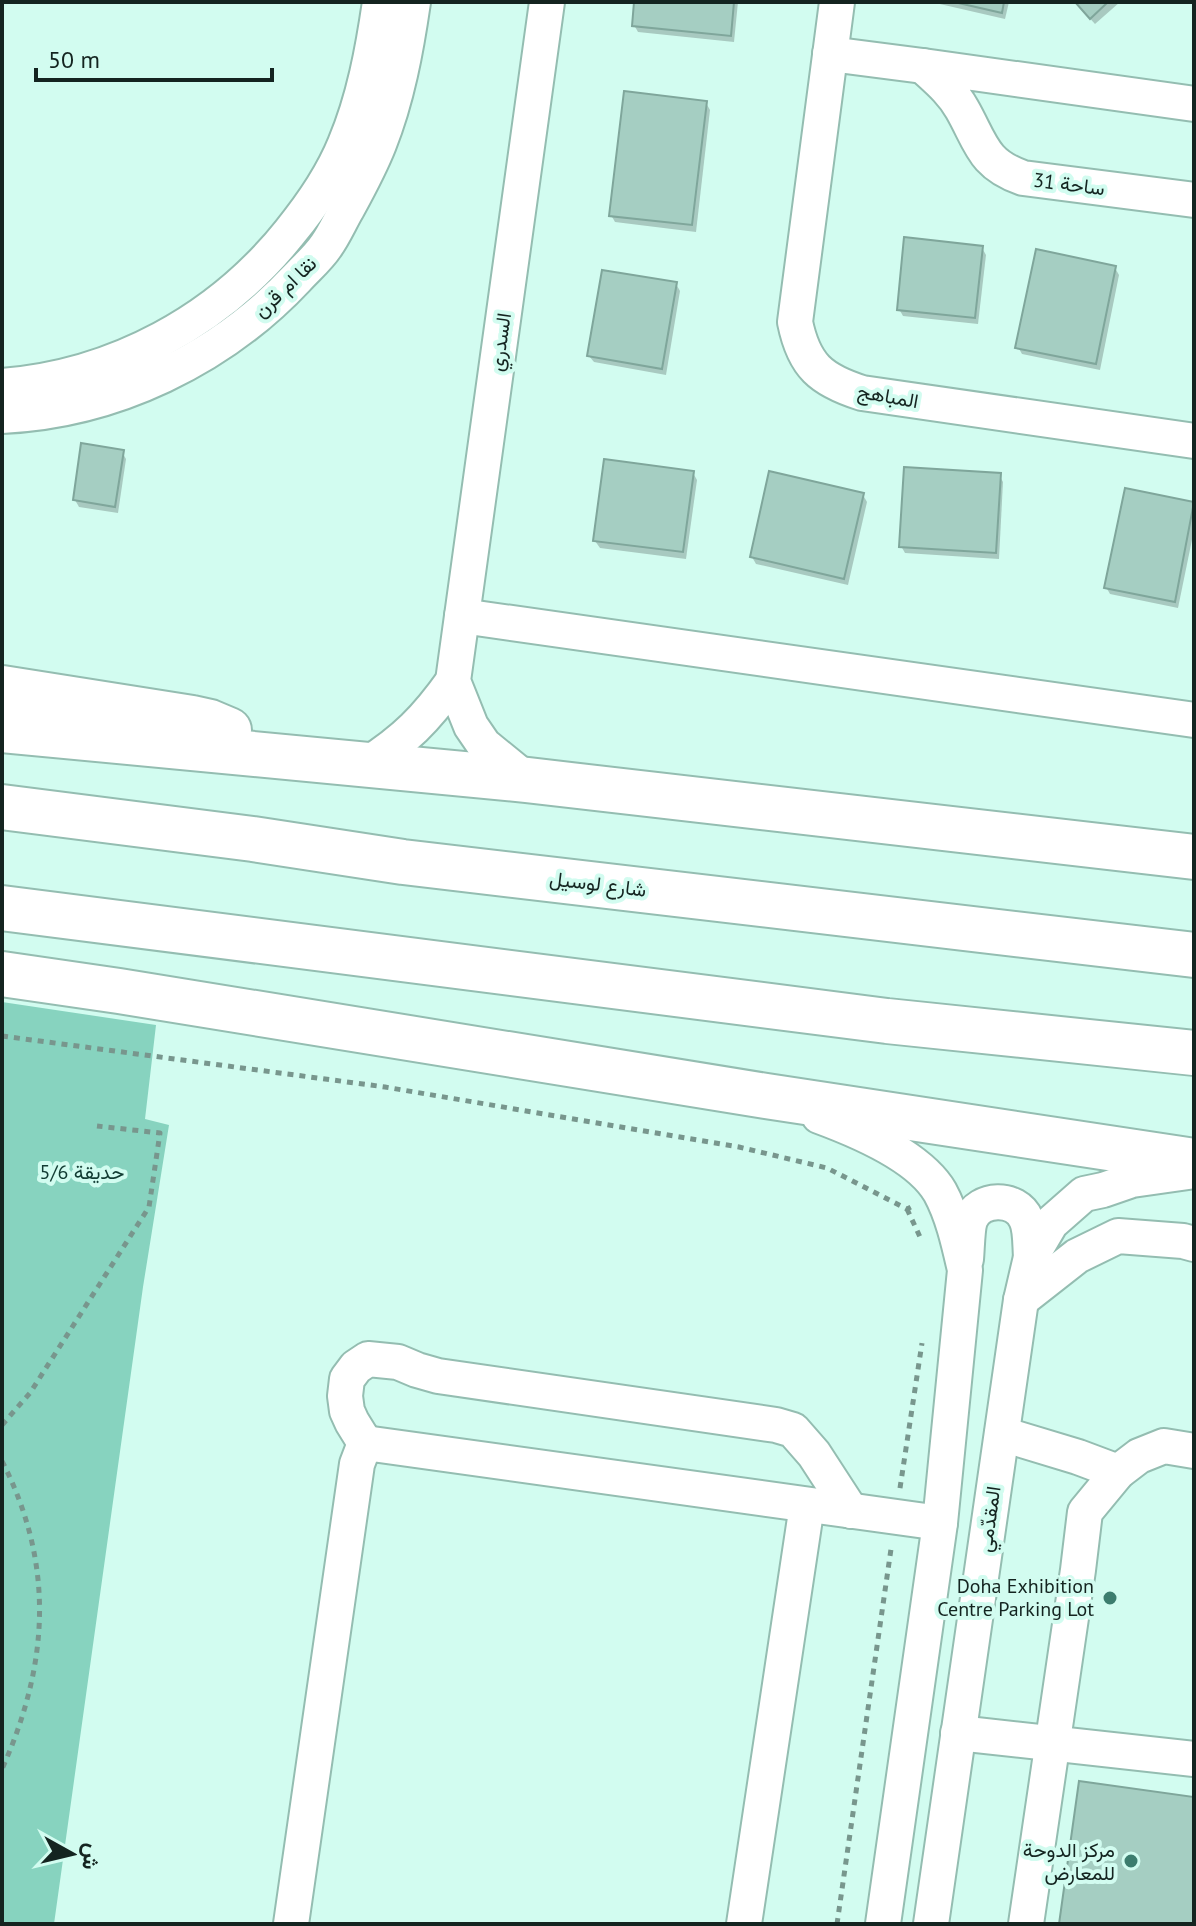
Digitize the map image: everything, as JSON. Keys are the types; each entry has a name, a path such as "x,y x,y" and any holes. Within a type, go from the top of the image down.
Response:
{"highway":[{"path":"2,688 210,722 232,731 254,753"},
{"path":"2,730 527,780 1194,857"},
{"name":"شارع لوسيل","path":"2,807 253,839 403,862 1194,955"},
{"path":"2,908 887,1021 1194,1053"},
{"path":"2,974 1194,1161"},
{"path":"1019,1135 1154,1131 1194,1135"}],"street":[{"name":"نقا ام قرن","path":"2,386 68,376 137,352 201,315 252,276 308,210 345,145 374,43 380,2"},
{"name":"نقا ام قرن","path":"2,416 55,411 102,400 146,383 181,367 215,346 276,300 326,247 366,176 392,105 413,2"},
{"name":"السدري","path":"366,765 396,746 435,706 453,681 547,2"},
{"name":"المباهج","path":"837,2 795,322 798,340 808,360 826,379 842,387 873,395 1194,441"},
{"path":"830,54 1194,104"},
{"name":"ساحة 31","path":"923,66 952,94 977,141 998,167 1023,178 1194,200"},
{"path":"969,124 1013,79"},
{"path":"462,616 1194,720"},
{"name":"السدري","path":"453,681 471,726 484,745 527,780"},
{"name":"المقدّمي","path":"766,1096 854,1129 904,1157 927,1176 940,1191 958,1238 965,1270"},
{"name":"المقدّمي","path":"931,1924 1021,1300 1031,1257 1051,1223 1084,1194 1132,1180 1194,1171"},
{"name":"المقدّمي","path":"883,1924 940,1523 970,1220 982,1206 1001,1201 1017,1206 1027,1220 1031,1257"},
{"path":"1021,1300 1077,1256 1118,1236 1194,1244"},
{"path":"365,1443 347,1411 347,1379 356,1367 368,1359 382,1359 438,1376 793,1430 814,1454 851,1511"},
{"path":"1002,1434 1118,1472"},
{"path":"365,1443 940,1523"},
{"path":"291,1924 357,1464 365,1443"},
{"path":"1026,1924 1085,1512 1118,1472 1139,1456 1164,1446 1194,1451"},
{"path":"744,1924 807,1505"},
{"path":"958,1733 1194,1759"}],"path":[{"path":"2,1036 385,1087 739,1147 827,1168 907,1209 924,1247"},
{"path":"2,1425 30,1393 149,1207 160,1133 97,1126"},
{"path":"907,1209 940,1191"},
{"path":"837,1924 924,1330"},
{"path":"2,1461 16,1489 34,1550 40,1600 38,1651 29,1696 2,1769"}],"green space":[{"name":"حديقة 5/6","path":"2,1002 156,1025 145,1119 169,1125 143,1287 54,1924 2,1924"}],"building":[{"path":"634,2 734,2 731,36 632,26"},
{"path":"954,2 1004,2 1002,13"},
{"path":"1075,2 1108,2 1090,19"},
{"path":"624,91 707,101 692,225 609,216"},
{"path":"904,237 983,246 975,318 897,310"},
{"path":"1036,249 1116,266 1096,364 1015,348"},
{"path":"602,270 677,282 662,369 587,356"},
{"path":"81,443 124,450 115,507 73,500"},
{"path":"604,459 694,471 683,552 593,541"},
{"path":"904,467 1001,473 996,553 899,547"},
{"path":"769,471 864,493 844,579 750,557"},
{"path":"1125,488 1194,502 1175,602 1104,588"},
{"name":"مركز الدوحة للمعارض","path":"1079,1781 1194,1797 1194,1924 1059,1924"}],"place":[{"name":"Doha Exhibition Centre Parking Lot","path":"1110,1598"},
{"name":"مركز الدوحة للمعارض","path":"1131,1861"}]}
